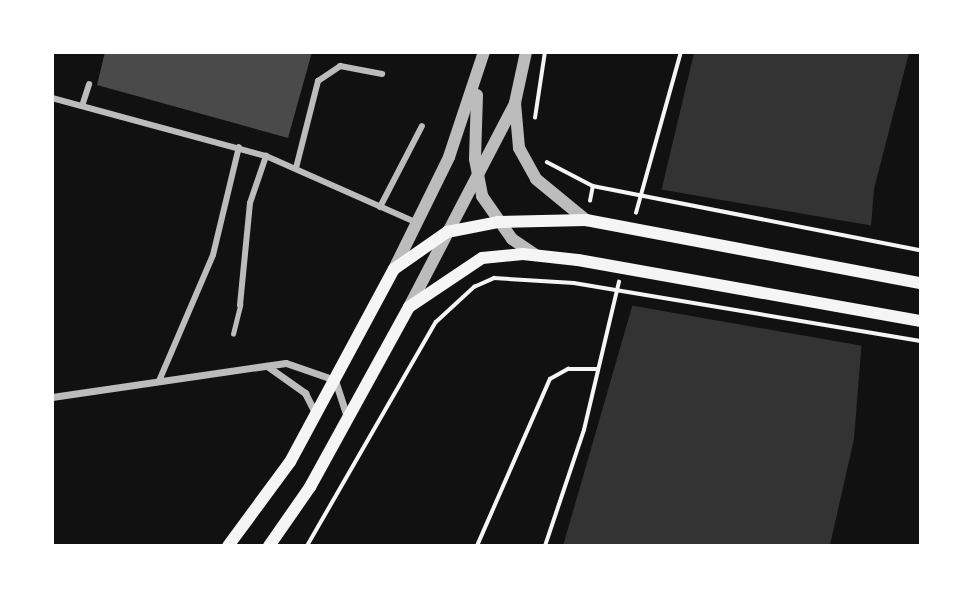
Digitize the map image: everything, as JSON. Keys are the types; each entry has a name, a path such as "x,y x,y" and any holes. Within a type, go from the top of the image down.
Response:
{"main road":[{"path":"228,545 270,495 316,416 394,269 447,232 499,222 586,220 920,283"},
{"path":"269,545 347,420 409,307 465,266 498,254 536,255 920,321"}],"street":[{"path":"477,176 515,103 526,52"},
{"path":"394,269 449,157 483,57"},
{"path":"296,168 318,80 340,66 382,74"},
{"path":"409,307 447,232 476,193 477,81"},
{"path":"83,103 89,84"},
{"path":"52,98 83,103 266,156 417,224"},
{"path":"515,103 525,164 586,220"},
{"path":"380,206 422,126"},
{"path":"159,381 213,255 239,147"},
{"path":"240,305 250,203 266,156"},
{"path":"476,193 499,222 536,255"},
{"path":"52,397 294,364 335,380 347,420"},
{"path":"266,366 295,382 316,416"}],"lane":[{"path":"233,334 240,305"}],"path":[{"path":"535,132 545,52"},
{"path":"656,135 681,52"},
{"path":"543,156 562,174 593,186 920,250"},
{"path":"591,195 593,186"},
{"path":"307,545 436,321 474,286 513,277 920,341"},
{"path":"477,545 550,379 568,369 596,369 584,430 545,545"}],"shaded area":[{"path":"694,53 909,53 874,189 854,439 830,545 563,546 642,272"}],"pier":[{"path":"658,189 874,226 863,346 629,305"}],"building":[{"path":"105,52 312,52 288,138 97,85"}]}
